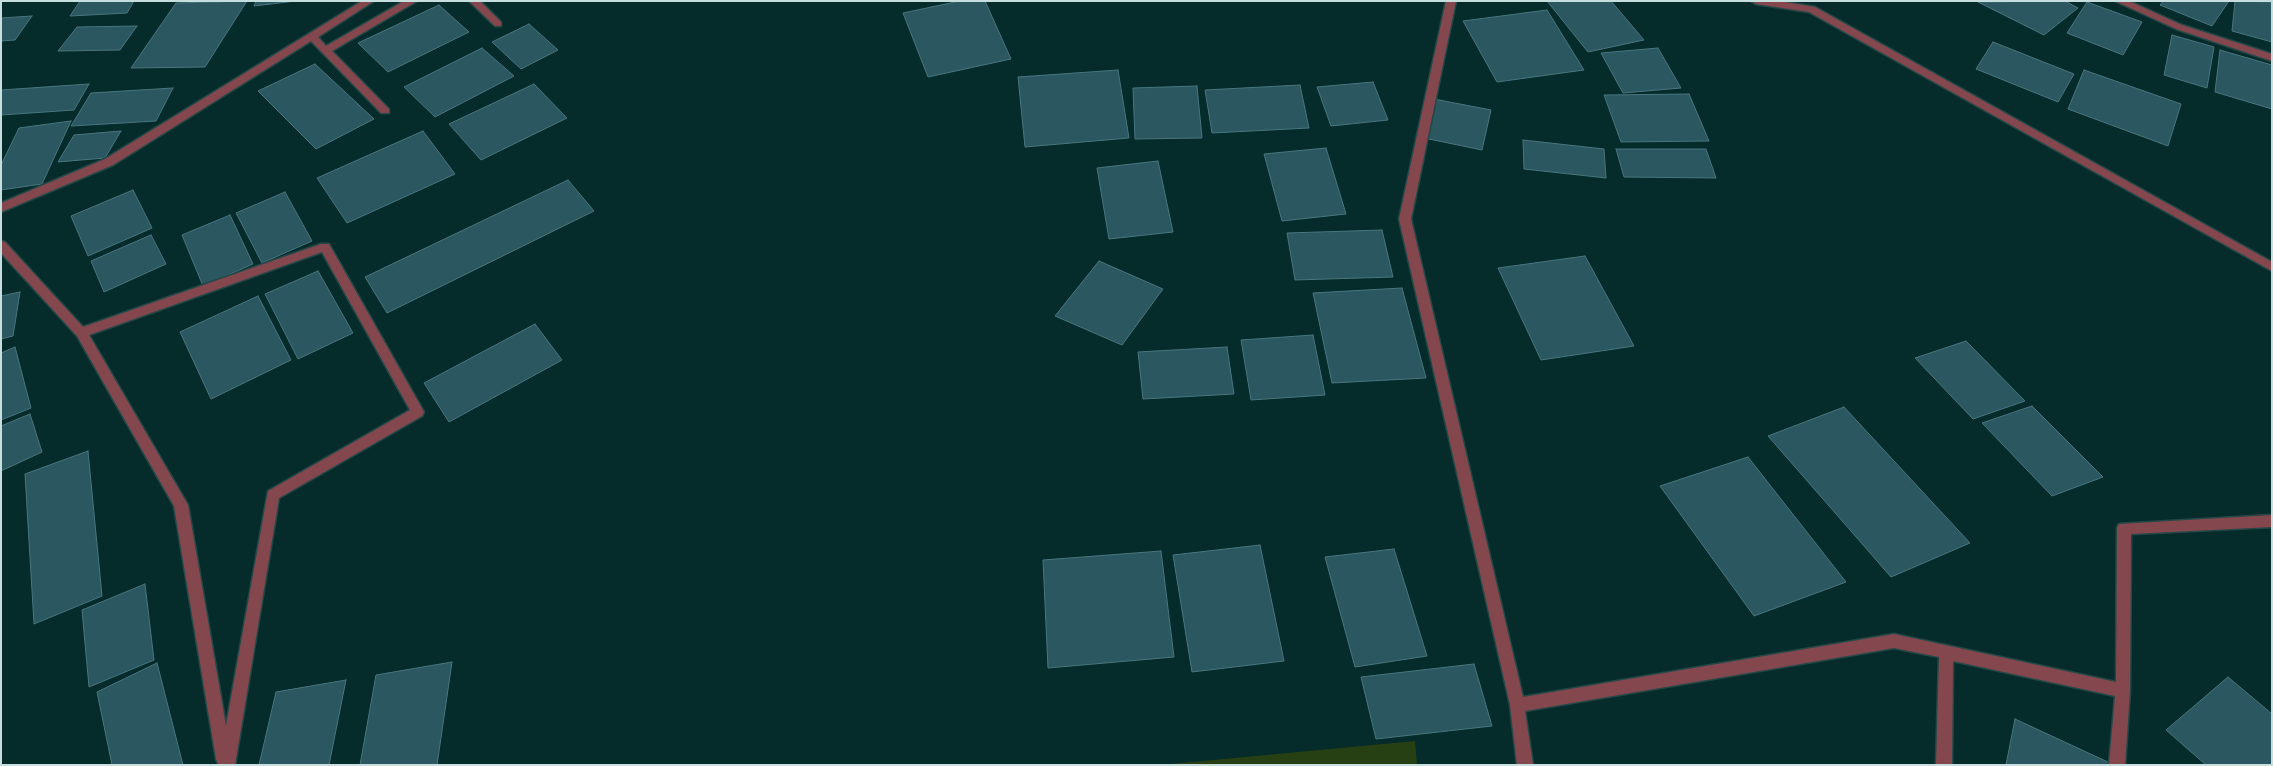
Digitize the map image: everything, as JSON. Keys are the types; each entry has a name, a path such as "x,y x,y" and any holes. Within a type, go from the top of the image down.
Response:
{"street":[{"path":"1,208 109,162 369,1"},
{"path":"325,51 412,1"},
{"path":"474,1 498,24"},
{"path":"1451,1 1405,219 1517,706 1525,765"},
{"path":"1756,1 1812,9 2272,267"},
{"path":"2120,1 2179,27 2272,58"},
{"path":"312,37 385,111"},
{"path":"1,245 81,333 181,505 226,765"},
{"path":"81,333 325,247 418,412 273,495 226,765"},
{"path":"2117,765 2123,691 2124,528 2272,521"},
{"path":"1517,706 1894,641 2123,691"},
{"path":"1944,765 1946,652"}],"shaded area":[{"path":"1415,741 1417,765 1160,765"}],"building":[{"path":"80,1 134,1 127,13 70,16"},
{"path":"247,1 205,67 131,68 176,3"},
{"path":"256,1 296,1 254,6"},
{"path":"960,1 985,1 1011,59 928,77 903,13"},
{"path":"1547,1 1611,1 1644,40 1588,52"},
{"path":"2065,1 2078,8 2044,35 1978,2"},
{"path":"2163,1 2229,1 2212,26 2160,5"},
{"path":"2235,1 2272,2 2272,42 2232,31"},
{"path":"2087,2 2142,22 2123,55 2067,33"},
{"path":"439,5 469,32 388,72 358,43"},
{"path":"1547,10 1584,70 1497,82 1463,21"},
{"path":"32,16 15,40 1,41 1,18"},
{"path":"529,24 558,50 521,69 492,42"},
{"path":"137,26 120,50 58,51 77,27"},
{"path":"2172,35 2214,47 2207,88 2164,75"},
{"path":"1993,42 2074,74 2058,102 1976,69"},
{"path":"482,48 514,76 435,117 404,87"},
{"path":"1658,48 1681,88 1623,93 1601,53"},
{"path":"2220,50 2272,65 2272,109 2215,92"},
{"path":"315,64 374,119 316,149 258,91"},
{"path":"1118,70 1129,138 1025,147 1018,77"},
{"path":"2084,70 2181,104 2168,146 2068,109"},
{"path":"1373,82 1388,120 1331,126 1317,87"},
{"path":"89,84 74,110 1,115 1,90"},
{"path":"534,84 567,118 481,160 449,124"},
{"path":"1300,85 1309,128 1212,133 1205,90"},
{"path":"1197,86 1202,138 1135,139 1133,88"},
{"path":"173,88 156,121 71,126 91,93"},
{"path":"1689,94 1709,141 1621,142 1604,95"},
{"path":"1434,99 1491,110 1482,150 1424,138"},
{"path":"71,121 42,184 1,190 1,165 19,128"},
{"path":"121,131 105,158 58,162 74,135"},
{"path":"423,131 455,174 347,223 317,178"},
{"path":"1523,140 1604,149 1606,178 1524,169"},
{"path":"1326,148 1346,214 1282,221 1264,154"},
{"path":"1616,149 1706,149 1716,178 1624,177"},
{"path":"1158,161 1173,232 1109,239 1097,168"},
{"path":"568,180 594,211 387,313 365,277"},
{"path":"133,190 152,228 88,256 71,216"},
{"path":"285,192 312,241 262,263 236,213"},
{"path":"230,215 253,264 203,286 182,235"},
{"path":"1382,230 1393,277 1295,280 1287,233"},
{"path":"151,235 166,264 104,292 91,261"},
{"path":"1585,256 1634,346 1541,360 1498,268"},
{"path":"1099,261 1163,289 1122,345 1055,316"},
{"path":"318,271 353,333 298,359 265,294"},
{"path":"1402,288 1426,378 1332,383 1313,293"},
{"path":"20,292 13,336 1,339 1,296"},
{"path":"258,296 291,360 211,399 180,332"},
{"path":"535,324 562,360 449,422 424,383"},
{"path":"1313,335 1325,395 1251,400 1241,340"},
{"path":"1966,341 2025,401 1973,419 1915,358"},
{"path":"15,347 31,408 1,420 1,353"},
{"path":"1227,347 1234,394 1143,399 1138,352"},
{"path":"2032,406 2103,477 2052,496 1982,423"},
{"path":"1844,407 1970,543 1891,577 1768,436"},
{"path":"30,414 42,452 1,471 1,426"},
{"path":"88,451 102,596 34,624 25,474"},
{"path":"1748,457 1846,582 1754,616 1660,486"},
{"path":"1260,545 1284,661 1192,672 1173,555"},
{"path":"1394,549 1427,656 1355,667 1325,557"},
{"path":"1161,551 1174,657 1048,668 1043,560"},
{"path":"145,584 154,660 89,687 82,610"},
{"path":"452,662 437,765 360,765 376,675"},
{"path":"157,663 183,765 112,765 97,692"},
{"path":"1474,664 1492,726 1376,739 1361,677"},
{"path":"2228,677 2272,714 2272,765 2206,765 2166,730"},
{"path":"346,680 329,765 259,765 276,692"},
{"path":"2015,719 2110,763 2110,765 2006,765"}]}
